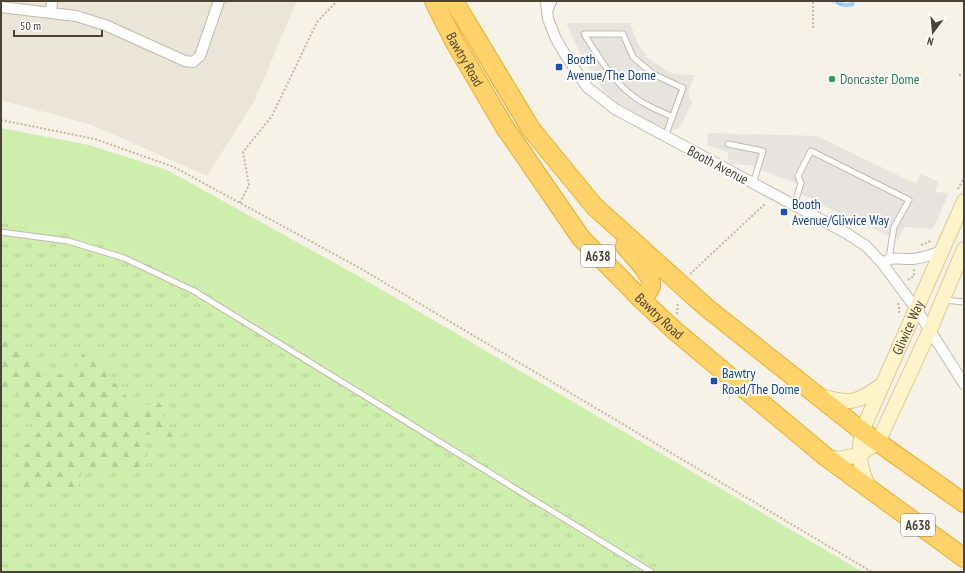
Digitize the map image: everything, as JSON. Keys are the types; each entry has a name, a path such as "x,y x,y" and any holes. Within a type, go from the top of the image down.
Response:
{"highway":[{"name":"Bawtry Road","path":"434,1 454,40 504,126 580,238 674,330 826,457 964,558"},
{"name":"Bawtry Road","path":"454,1 531,130 594,206 707,308 862,430 964,503"},
{"path":"594,206 651,278 648,292 641,299"}],"street":[{"path":"51,12 52,1"},
{"path":"1,6 76,16 105,25 185,61 193,62 200,56 219,1"},
{"path":"539,1 548,14"},
{"name":"Booth Avenue","path":"546,1 548,20 556,39 575,70 587,87 615,110 846,233 886,261 929,332 964,384"},
{"name":"Gliwice Way","path":"872,492 865,479 859,455 862,430 917,310 942,251 961,196"},
{"path":"886,261 898,257 914,259 964,245"},
{"name":"Gliwice Way","path":"878,442 962,260"},
{"path":"816,394 846,402 854,401 864,398 882,385"},
{"path":"826,457 838,459 859,455 878,442"}],"lane":[{"path":"548,14 554,1"},
{"path":"665,137 673,117 684,88 653,74 633,57 622,34 584,34 606,68 627,92 649,107 673,117"},
{"path":"728,144 763,151 753,184"},
{"path":"794,206 801,182 798,176 811,151 909,200 894,228 886,261"},
{"path":"1,232 75,243 124,258 194,291 651,572"},
{"path":"943,300 964,302"}],"path":[{"path":"240,203 249,185 243,152 272,116 317,22 337,1"},
{"path":"813,1 813,28"},
{"path":"959,75 964,75"},
{"path":"1,120 96,139 174,167 358,267 872,572"},
{"path":"961,196 964,178"},
{"path":"674,330 680,285 685,278 774,195"},
{"path":"899,315 899,307 890,292 914,276 914,259 912,249 930,242 935,236"}],"shaded area":[{"path":"1,1 297,1 254,102 207,176 92,125 1,100"},
{"path":"566,23 630,23 638,44 648,58 673,74 695,75 688,93 692,103 681,126 671,131 616,102 604,91 581,55"},
{"path":"708,133 817,136 916,184 921,174 938,182 935,192 949,193 933,229 905,227 898,240 819,204 802,194 802,186 749,165 730,164 727,152 707,145"}],"green space":[{"path":"1,128 89,145 167,170 360,277 863,572 673,572 403,413 201,288 130,254 70,233 1,222"},
{"path":"1,222 70,233 130,254 201,288 403,413 673,572 1,572"},
{"path":"5,333 19,341 44,375 56,376 77,367 82,354 92,353 107,365 109,376 136,408 158,402 163,407 163,422 173,437 164,440 148,434 139,440 149,449 143,464 137,468 130,469 96,467 88,469 81,473 78,489 65,491 54,488 33,492 23,487 16,450 25,446 46,422 35,419 23,405 18,393 9,388 1,392 1,336"}],"water":[{"path":"830,1 850,3 851,1 855,1 854,6 846,7"}],"place":[{"name":"Booth Avenue/The Dome","path":"559,67"},
{"name":"Doncaster Dome","path":"832,79"},
{"name":"Booth Avenue/Gliwice Way","path":"784,212"},
{"name":"Bawtry Road/The Dome","path":"714,381"}]}
